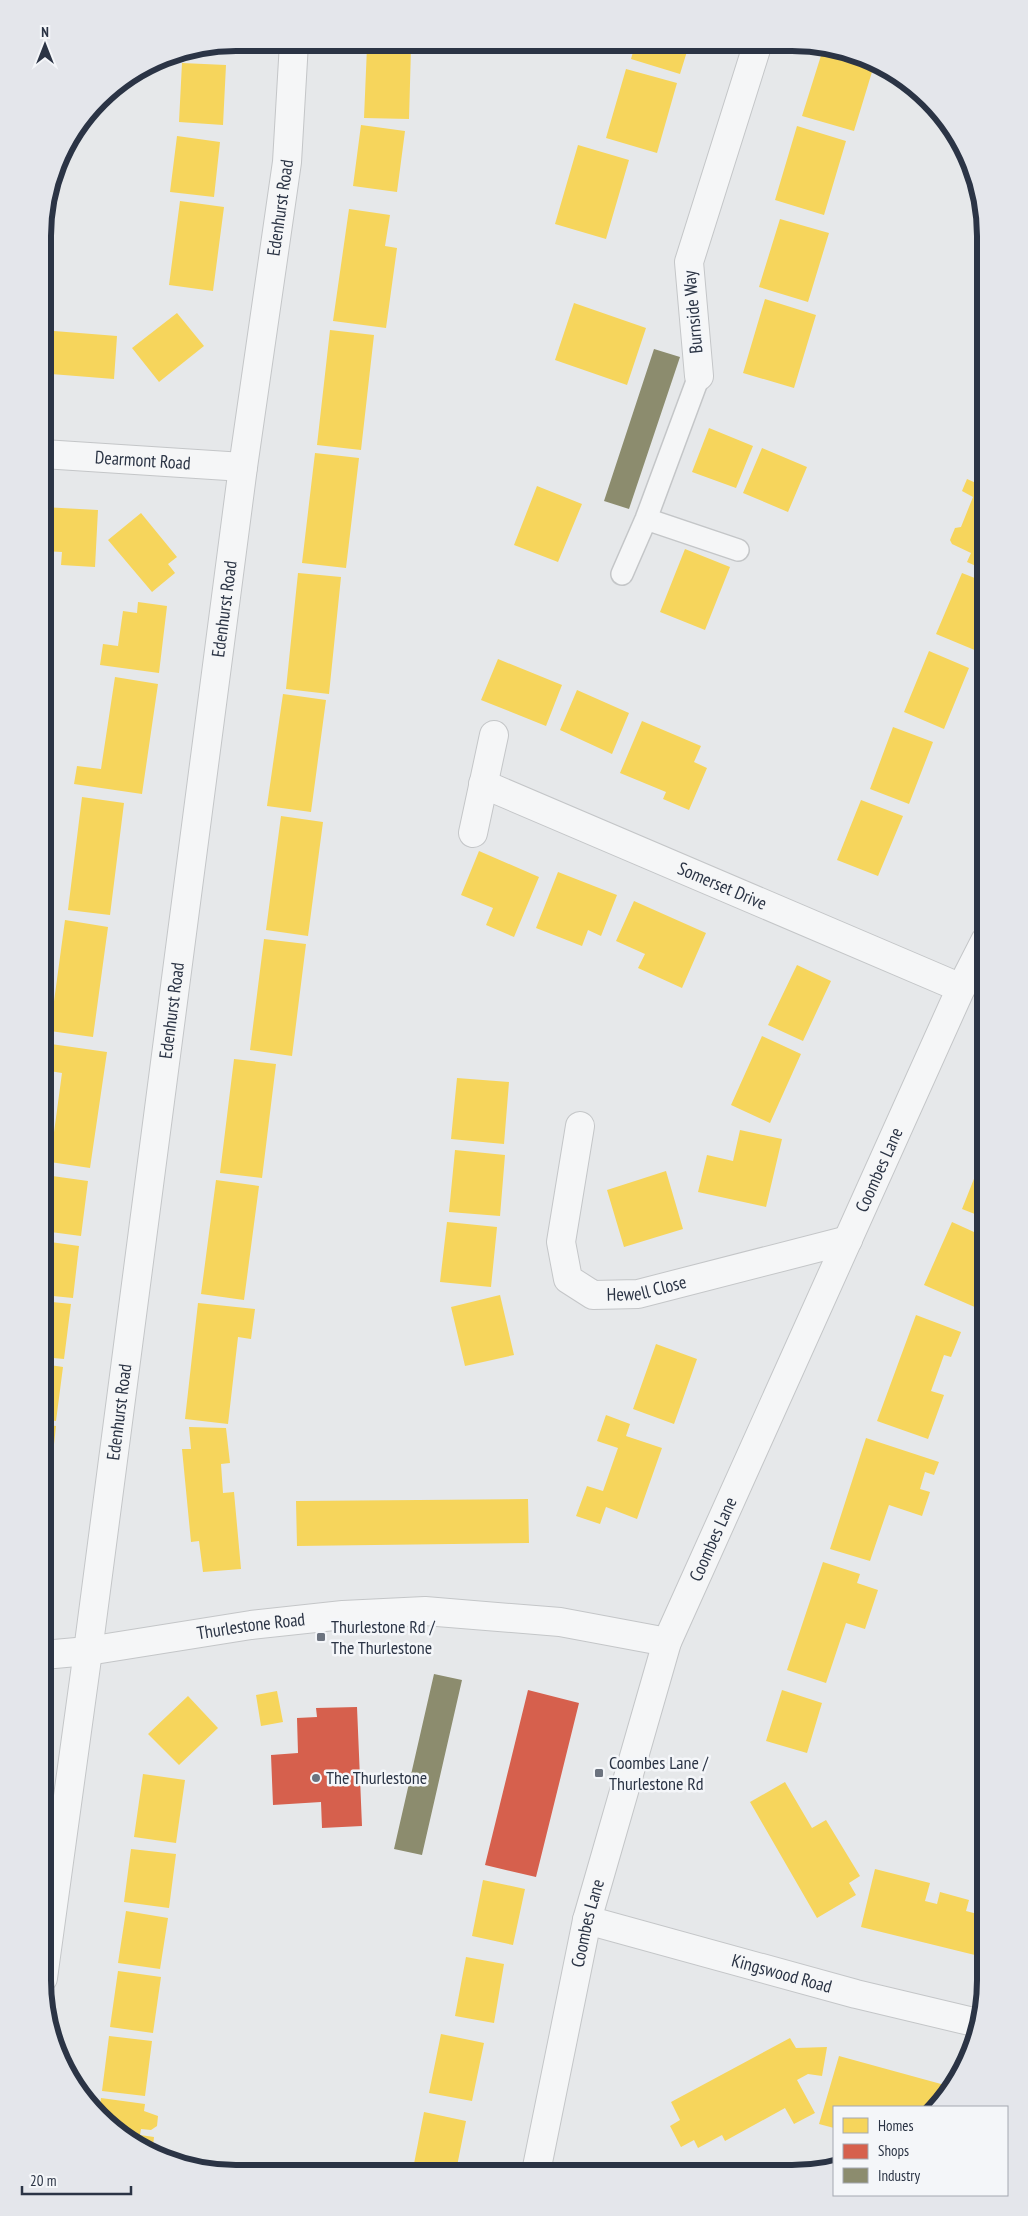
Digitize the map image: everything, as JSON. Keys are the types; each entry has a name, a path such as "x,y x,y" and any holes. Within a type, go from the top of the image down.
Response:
{"street":[{"name":"Edenhurst Road","path":"51,1914 88,1651 243,467 287,162 294,51"},
{"name":"Burnside Way","path":"699,376 689,262 755,51"},
{"name":"Dearmont Road","path":"51,455 243,467"},
{"path":"473,833 494,734"},
{"name":"Somerset Drive","path":"483,784 960,988"},
{"name":"Coombes Lane","path":"537,2165 587,1920 667,1642 960,988 977,956"},
{"name":"Hewell Close","path":"580,1126 561,1242 568,1279 593,1295 638,1294 848,1240"},
{"name":"Thurlestone Road","path":"51,1654 88,1651 251,1625 343,1615 425,1611 560,1622 667,1642"},
{"name":"Kingswood Road","path":"587,1920 856,1994 972,2021"}],"lane":[{"name":"Burnside Way","path":"622,574 646,519 699,376"},
{"path":"646,519 738,550"}],"building: Homes":[{"path":"367,51 411,51 409,119 364,118"},
{"path":"633,51 687,51 680,74 631,59"},
{"path":"822,54 851,61 873,69 854,131 802,116"},
{"path":"182,63 226,65 223,125 179,122"},
{"path":"626,69 677,83 657,153 606,138"},
{"path":"361,125 405,131 397,192 353,186"},
{"path":"797,126 846,141 824,215 775,200"},
{"path":"177,136 220,142 214,197 170,192"},
{"path":"578,145 629,160 606,239 555,224"},
{"path":"180,201 224,207 213,291 169,285"},
{"path":"349,209 390,215 385,246 397,248 386,328 333,321"},
{"path":"780,219 829,233 808,302 759,287"},
{"path":"765,299 816,315 794,388 743,373"},
{"path":"574,303 646,328 627,385 555,360"},
{"path":"177,313 204,346 159,382 132,348"},
{"path":"330,330 374,335 361,450 317,445"},
{"path":"54,331 117,336 114,379 51,374"},
{"path":"709,428 753,446 736,488 692,472"},
{"path":"762,448 807,467 788,512 743,493"},
{"path":"315,453 359,458 346,568 302,563"},
{"path":"967,479 977,483 977,566 967,562 971,553 952,544 950,540 955,528 961,527 973,497 962,491"},
{"path":"537,486 582,504 558,562 514,545"},
{"path":"51,507 98,510 95,567 61,565 62,552 51,551"},
{"path":"141,513 177,557 168,564 175,573 152,592 108,540"},
{"path":"685,549 730,567 705,630 660,612"},
{"path":"298,573 341,577 329,694 286,689"},
{"path":"962,573 977,579 977,651 936,634"},
{"path":"138,602 167,606 159,673 100,665 103,644 118,646 123,611 137,613"},
{"path":"929,651 969,668 944,729 904,712"},
{"path":"498,659 562,685 546,726 481,700"},
{"path":"115,677 158,684 142,794 74,784 77,766 101,769"},
{"path":"577,690 629,713 612,754 560,730"},
{"path":"283,694 326,700 311,812 267,806"},
{"path":"642,721 701,746 694,762 707,768 689,810 663,799 666,792 620,773"},
{"path":"893,727 933,742 909,804 870,789"},
{"path":"82,797 124,803 110,915 68,910"},
{"path":"861,800 903,816 878,876 837,860"},
{"path":"281,816 323,822 308,936 266,930"},
{"path":"479,851 539,877 514,937 486,925 493,908 461,895"},
{"path":"558,872 617,895 601,936 588,930 582,946 536,928"},
{"path":"634,901 706,933 682,988 638,968 645,954 616,941"},
{"path":"65,920 108,927 93,1037 51,1031"},
{"path":"264,939 306,944 292,1056 250,1050"},
{"path":"797,965 831,981 803,1041 768,1025"},
{"path":"762,1036 801,1054 770,1123 731,1105"},
{"path":"51,1044 107,1052 90,1168 51,1162 62,1073 51,1071"},
{"path":"234,1059 276,1064 262,1178 220,1173"},
{"path":"457,1078 509,1082 504,1144 451,1139"},
{"path":"740,1130 782,1139 766,1207 698,1192 707,1155 733,1161"},
{"path":"455,1150 505,1155 500,1216 449,1212"},
{"path":"666,1171 683,1229 624,1247 607,1190"},
{"path":"977,1171 977,1215 962,1209"},
{"path":"51,1176 88,1181 81,1236 51,1232"},
{"path":"216,1180 259,1186 244,1300 201,1294"},
{"path":"447,1222 497,1227 491,1287 440,1282"},
{"path":"952,1222 977,1233 977,1308 924,1285"},
{"path":"51,1242 79,1246 73,1298 51,1296"},
{"path":"500,1295 514,1355 465,1366 451,1307"},
{"path":"51,1302 71,1304 64,1359 51,1358"},
{"path":"198,1303 255,1309 251,1339 238,1337 228,1424 185,1419"},
{"path":"916,1315 961,1332 951,1357 944,1355 931,1391 944,1395 928,1439 877,1421"},
{"path":"656,1344 697,1359 674,1424 633,1409"},
{"path":"51,1365 63,1367 56,1421 51,1420"},
{"path":"606,1415 630,1424 626,1436 662,1448 637,1519 606,1507 600,1524 576,1516 587,1486 603,1491 618,1448 597,1441"},
{"path":"51,1425 56,1426 51,1472"},
{"path":"189,1427 226,1428 230,1463 221,1464 223,1493 234,1492 241,1569 203,1572 199,1541 191,1542 182,1449 191,1449"},
{"path":"866,1438 939,1462 934,1475 925,1472 920,1489 930,1492 922,1516 889,1505 870,1561 830,1549"},
{"path":"528,1499 529,1543 297,1546 296,1501"},
{"path":"823,1562 860,1574 857,1583 878,1590 865,1629 846,1623 826,1683 787,1670"},
{"path":"782,1690 822,1703 807,1753 766,1741"},
{"path":"277,1691 283,1722 261,1726 256,1695"},
{"path":"188,1696 218,1728 179,1765 148,1734"},
{"path":"143,1774 185,1780 176,1843 134,1837"},
{"path":"785,1782 812,1828 826,1820 860,1876 849,1883 856,1895 817,1918 750,1802"},
{"path":"131,1849 176,1854 169,1908 124,1902"},
{"path":"875,1869 930,1883 925,1901 937,1904 940,1892 969,1900 966,1911 977,1914 977,1956 861,1927"},
{"path":"483,1880 525,1889 513,1945 472,1936"},
{"path":"126,1911 168,1918 160,1969 118,1963"},
{"path":"466,1957 504,1964 494,2023 455,2016"},
{"path":"118,1971 161,1977 153,2033 110,2027"},
{"path":"441,2034 484,2043 472,2101 429,2093"},
{"path":"109,2036 152,2041 145,2096 102,2091"},
{"path":"790,2038 796,2048 827,2047 822,2076 808,2074 797,2080 815,2113 794,2124 785,2108 725,2141 722,2135 698,2148 694,2140 681,2147 670,2126 680,2120 671,2102"},
{"path":"839,2056 944,2085 927,2106 833,2106 833,2128 819,2124"},
{"path":"101,2098 145,2104 144,2111 158,2116 157,2126 151,2130 141,2129 140,2135 154,2137 153,2145 114,2119 100,2105"},
{"path":"424,2112 466,2121 457,2165 414,2165"}],"building: Shops":[{"path":"528,1690 579,1703 536,1877 485,1865"},
{"name":"The Thurlestone","path":"357,1707 362,1826 322,1828 321,1802 273,1805 271,1755 298,1753 297,1718 317,1717 316,1708"}],"building: Industry":[{"path":"654,349 680,357 629,509 604,501"},
{"path":"434,1674 462,1680 422,1855 394,1849"}],"place":[{"name":"Thurlestone Rd / The Thurlestone","path":"321,1637"},
{"name":"Coombes Lane / Thurlestone Rd","path":"599,1773"},
{"name":"The Thurlestone","path":"316,1778"}]}
